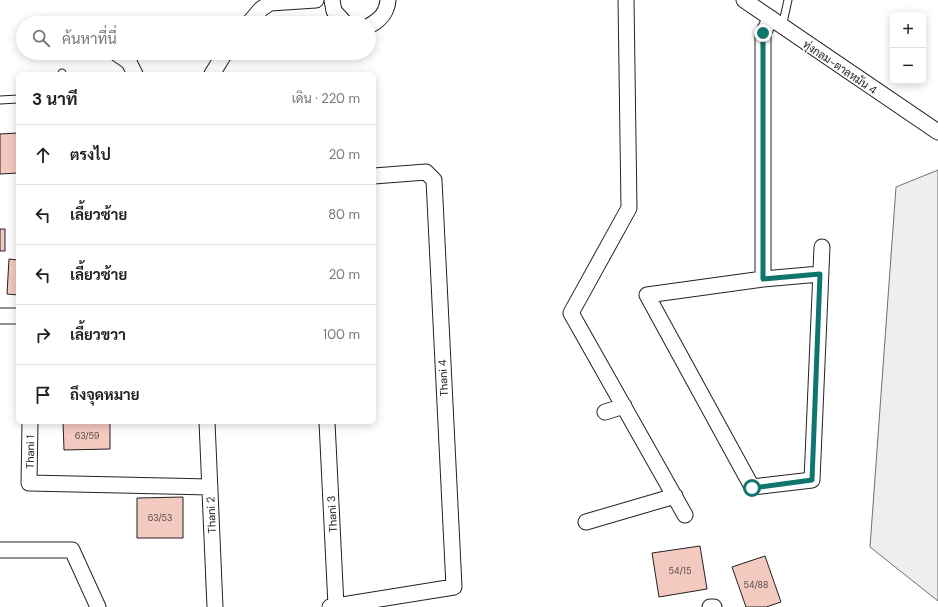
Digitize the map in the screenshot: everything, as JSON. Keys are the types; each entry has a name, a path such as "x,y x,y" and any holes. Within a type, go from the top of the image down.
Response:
{"street":[{"path":"255,16 261,9 270,3 316,0"},
{"path":"332,0 334,11 339,16"},
{"path":"376,22 385,12 388,0"},
{"path":"626,0 629,208 571,313 685,515"},
{"name":"ทุ่งกลม-ตาลหมัน 4","path":"744,0 938,132"},
{"path":"763,279 763,33 776,23"},
{"path":"126,60 129,62 134,72"},
{"path":"213,72 221,60"},
{"name":"Thani 4","path":"333,606 454,587 434,180 426,172 376,176"},
{"path":"820,274 763,279 647,295 752,488 812,480 822,247"},
{"path":"0,316 16,316"},
{"path":"605,412 624,406"},
{"name":"Thani 1","path":"30,424 29,483 210,487"},
{"name":"Thani 2","path":"208,424 215,607"},
{"name":"Thani 3","path":"327,424 333,606"},
{"path":"586,522 675,496"},
{"path":"0,550 72,550 98,607"}],"lane":[{"path":"776,23 788,0"},
{"path":"0,100 16,99"}],"shaded area":[{"path":"938,170 938,601 870,547 896,187"}],"building":[{"path":"16,133 16,173 0,174 0,134"},
{"path":"0,229 5,229 5,251 0,251"},
{"path":"9,259 16,260 16,295 7,294"},
{"path":"63,424 110,424 110,449 64,450"},
{"path":"183,497 183,538 137,538 137,498"},
{"path":"700,546 707,589 659,597 652,553"},
{"path":"765,556 781,602 766,607 746,607 732,567"}],"route":[{"path":"752,488 812,480 820,274 763,279 763,33"}]}
